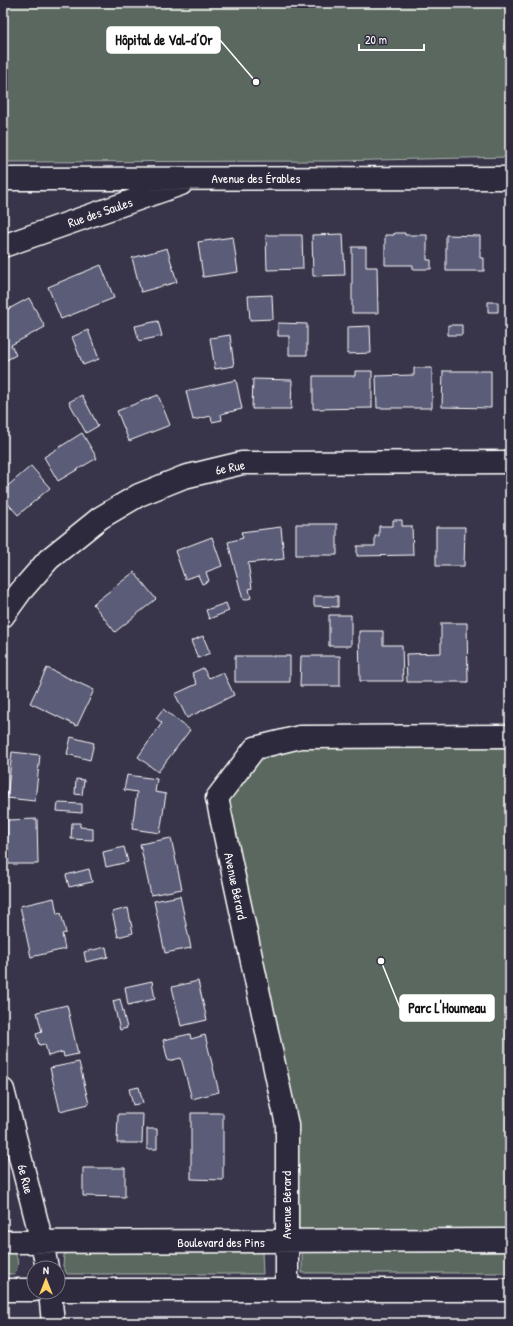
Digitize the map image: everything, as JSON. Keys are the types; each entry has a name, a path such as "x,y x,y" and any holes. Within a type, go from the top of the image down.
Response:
{"street":[{"name":"Avenue des Érables","path":"3,178 510,178"},
{"name":"Rue des Saules","path":"3,246 197,178"},
{"name":"6e Rue","path":"3,616 20,591 49,559 100,518 139,495 184,477 242,463 510,462"},
{"name":"Avenue Bérard","path":"287,1290 287,1125 217,798 255,748 300,736 510,736"},
{"name":"6e Rue","path":"3,1090 45,1260"},
{"name":"Boulevard des Pins","path":"3,1242 510,1240"},
{"path":"3,1290 26,1290"},
{"path":"66,1290 510,1290"},
{"path":"51,1300 54,1323"}],"green space":[{"path":"3,3 509,3 510,157 333,161 3,162"},
{"path":"510,736 510,1240 286,1241 287,1125 217,798 255,748"},
{"path":"262,1251 263,1274 67,1274 66,1260 64,1260 64,1255 70,1252"},
{"path":"3,1252 14,1252 16,1255 18,1263 14,1274 3,1274"},
{"path":"302,1252 510,1252 510,1273 302,1273"}],"building":[{"path":"394,233 405,233 405,235 427,235 427,260 431,260 431,269 413,269 413,265 385,265 385,235 394,235"},
{"path":"343,234 345,275 313,276 312,235"},
{"path":"266,235 302,235 303,269 267,270"},
{"path":"446,235 480,236 480,258 484,258 484,271 446,271"},
{"path":"233,237 238,272 203,277 198,242"},
{"path":"352,247 366,247 366,267 377,267 378,313 352,313"},
{"path":"167,248 177,282 141,292 132,258"},
{"path":"101,265 114,298 61,319 48,287"},
{"path":"272,295 273,319 250,320 248,296"},
{"path":"29,298 45,327 11,345 16,355 3,362 3,312"},
{"path":"488,302 498,302 498,312 488,312"},
{"path":"158,321 162,336 139,341 135,326"},
{"path":"278,323 307,324 307,355 289,355 289,336 278,336"},
{"path":"448,325 462,325 462,335 448,335"},
{"path":"370,326 371,353 347,354 347,327"},
{"path":"88,330 99,359 83,365 72,337"},
{"path":"230,335 234,366 215,369 210,338"},
{"path":"414,368 432,368 432,408 377,408 376,376 414,375"},
{"path":"355,371 372,371 372,408 313,409 313,376 355,376"},
{"path":"443,371 491,371 491,408 442,407"},
{"path":"253,379 292,380 291,409 252,409"},
{"path":"236,380 242,409 221,414 222,420 212,422 211,416 193,420 186,391"},
{"path":"82,395 98,426 86,433 69,402"},
{"path":"158,395 170,425 129,441 117,411"},
{"path":"82,433 97,458 58,481 44,457"},
{"path":"31,466 50,488 18,515 3,498 3,490"},
{"path":"393,520 402,520 402,526 412,526 413,555 357,556 357,546 375,546 375,536 379,536 379,526 393,526"},
{"path":"296,524 337,524 337,555 296,555"},
{"path":"281,527 284,559 248,563 252,588 249,589 251,598 243,600 228,542 243,538 241,532"},
{"path":"436,527 465,527 464,566 436,566"},
{"path":"212,537 222,566 206,572 209,581 202,584 198,575 185,579 175,551"},
{"path":"134,572 156,599 115,632 93,604"},
{"path":"314,596 338,596 338,607 314,606"},
{"path":"226,603 229,611 209,619 206,610"},
{"path":"329,615 351,615 351,646 329,646"},
{"path":"441,623 467,623 468,682 407,682 406,654 441,653"},
{"path":"359,631 383,631 383,645 402,645 403,681 360,681"},
{"path":"203,636 210,653 198,658 191,641"},
{"path":"235,656 290,656 290,682 235,682"},
{"path":"301,656 340,656 340,686 300,686"},
{"path":"47,668 94,690 77,726 30,703"},
{"path":"203,668 209,678 223,672 234,695 187,718 175,694 197,684 192,673"},
{"path":"163,709 190,730 158,772 138,757 162,723 156,718"},
{"path":"71,737 94,743 90,760 67,754"},
{"path":"12,752 40,755 35,801 7,798"},
{"path":"127,775 157,779 155,792 166,794 160,833 132,829 137,792 124,790"},
{"path":"76,779 84,780 82,795 75,794"},
{"path":"58,803 82,804 82,813 57,811"},
{"path":"37,819 38,864 8,864 7,820"},
{"path":"72,823 80,823 80,827 93,828 93,840 71,839"},
{"path":"171,838 182,889 151,895 140,844"},
{"path":"124,847 128,862 106,867 103,852"},
{"path":"89,869 92,882 69,887 66,875"},
{"path":"180,896 191,948 165,953 154,901"},
{"path":"54,898 57,914 61,913 66,933 62,934 65,949 31,957 20,906"},
{"path":"128,908 133,933 118,937 112,912"},
{"path":"106,947 108,957 86,962 84,952"},
{"path":"152,981 155,999 128,1005 125,987"},
{"path":"198,981 207,1020 181,1026 172,987"},
{"path":"120,999 127,1028 120,1030 113,1001"},
{"path":"67,1005 78,1054 64,1057 63,1052 48,1056 45,1044 39,1045 36,1034 42,1032 37,1012"},
{"path":"190,1034 191,1039 205,1035 219,1092 192,1099 181,1058 168,1061 163,1040"},
{"path":"79,1062 89,1104 60,1111 50,1068"},
{"path":"139,1087 143,1103 133,1105 129,1089"},
{"path":"191,1113 223,1113 223,1180 191,1179"},
{"path":"118,1114 143,1114 142,1143 117,1143"},
{"path":"147,1129 157,1129 157,1149 147,1149"},
{"path":"83,1168 125,1168 125,1197 83,1196"}],"place":[{"name":"Hôpital de Val-d’Or","path":"256,82"},
{"name":"Parc L'Houmeau","path":"381,961"}]}
